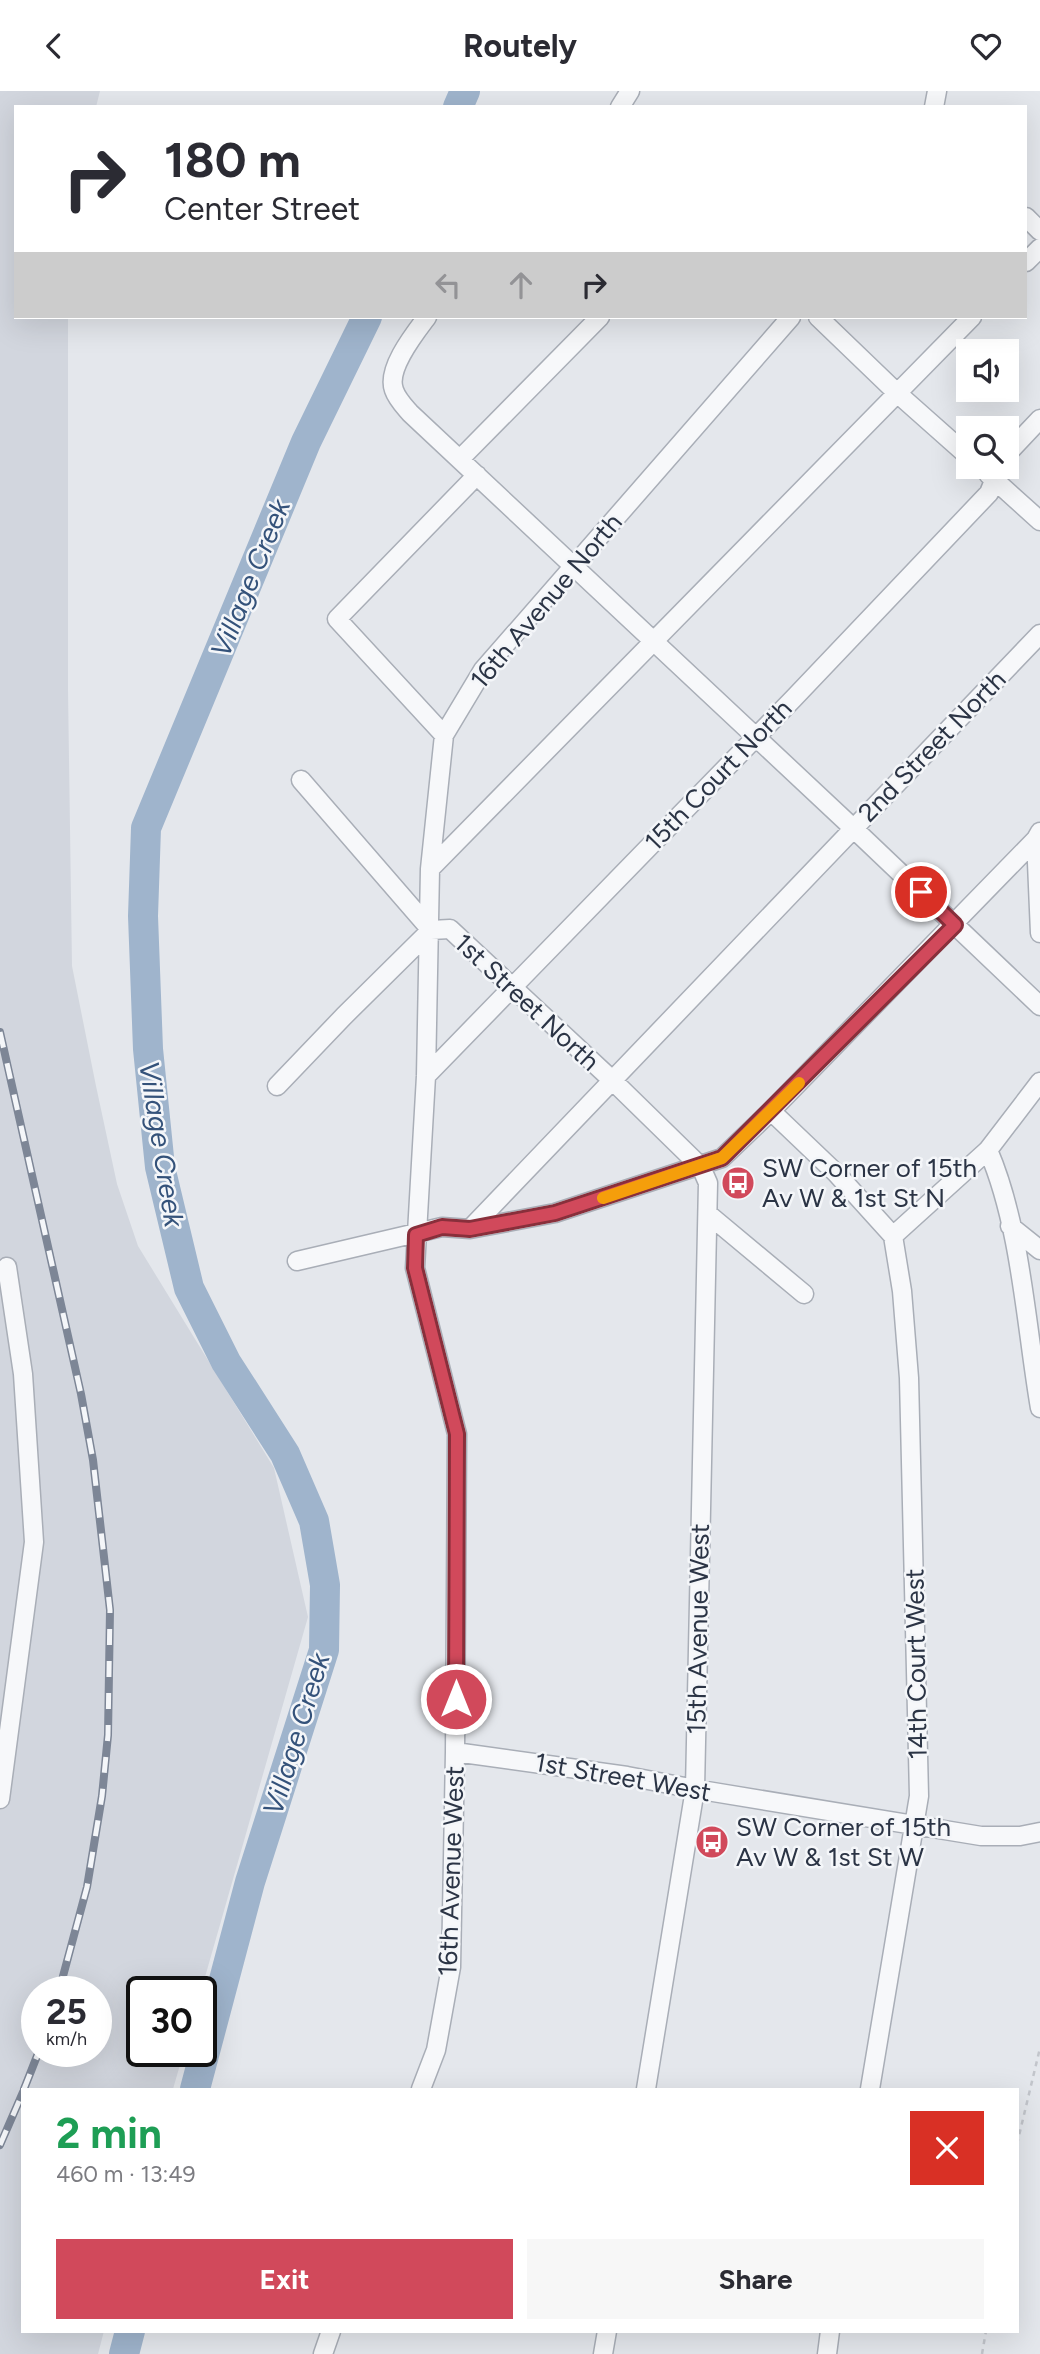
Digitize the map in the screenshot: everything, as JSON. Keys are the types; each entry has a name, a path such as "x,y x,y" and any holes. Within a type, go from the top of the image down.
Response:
{"street":[{"path":"1027,218 1040,231"},
{"path":"1027,262 1040,248"},
{"name":"2nd Street North","path":"426,319 393,373 394,390 410,413 1040,1006"},
{"path":"460,459 598,319"},
{"name":"16th Avenue North","path":"416,1235 426,1076 431,930 430,869 444,735 483,670 789,319"},
{"path":"820,319 956,445"},
{"path":"430,869 970,319"},
{"path":"1019,441 1040,419"},
{"path":"444,735 337,619 477,475"},
{"name":"15th Court North","path":"426,1076 989,493 992,479"},
{"path":"998,479 1040,521"},
{"name":"2nd Street North","path":"853,828 1040,634"},
{"name":"1st Street North","path":"301,780 431,930 450,929 701,1167"},
{"path":"470,1229 853,828"},
{"path":"297,1261 442,1227 470,1229 555,1213 722,1158 955,925 1038,835"},
{"path":"1038,835 1040,933"},
{"path":"277,1086 431,930"},
{"path":"771,1111 836,1173 893,1235 988,1150 1040,1082"},
{"path":"988,1150 1000,1177 1017,1254 1040,1408"},
{"name":"15th Avenue West","path":"646,2088 695,1789 708,1214 708,1183 701,1167"},
{"path":"708,1214 804,1293"},
{"path":"1010,1226 1040,1250"},
{"name":"16th Avenue West","path":"416,1235 415,1268 457,1434 451,1967 436,2050 421,2088"},
{"name":"14th Court West","path":"870,2088 919,1795 909,1378 902,1291 893,1235"},
{"path":"0,1799 34,1542 23,1374 7,1267"},
{"name":"1st Street West","path":"455,1752 628,1776 981,1836 1020,1836 1040,1832"},
{"path":"323,2354 330,2333"},
{"path":"603,2354 607,2333"},
{"path":"827,2354 831,2333"}],"path":[{"path":"1019,2136 1040,2048"},
{"path":"982,2354 986,2333"}],"shaded area":[{"path":"0,91 100,91 96,105 14,105 14,319 68,319 68,690 72,966 96,1086 117,1184 138,1246 274,1468 308,1617 205,1976 126,1976 126,2067 179,2067 173,2088 21,2088 21,2333 103,2333 98,2354 0,2354"}],"waterway":[{"name":"Village Creek","path":"459,105 465,91"},
{"name":"Village Creek","path":"195,2088 250,1882 324,1650 325,1585 314,1521 285,1454 226,1362 189,1288 160,1167 148,1049 143,916 146,828 306,442 366,319"},
{"name":"Village Creek","path":"124,2354 129,2333"}],"railway":[{"path":"0,1032 81,1394 93,1460 110,1610 108,1735 102,1796 87,1887 63,1976"},
{"path":"24,2088 33,2067"},
{"path":"0,2145 21,2097"}],"slow traffic":[{"path":"603,1198 722,1158 799,1083"}],"place":[{"name":"SW Corner of 15th Av W & 1st St N","path":"738,1183"},
{"name":"SW Corner of 15th Av W & 1st St W","path":"712,1842"}],"route":[{"path":"456,1699 457,1434 415,1268 416,1235 442,1227 470,1229 555,1213 722,1158 955,925 921,892"}]}
